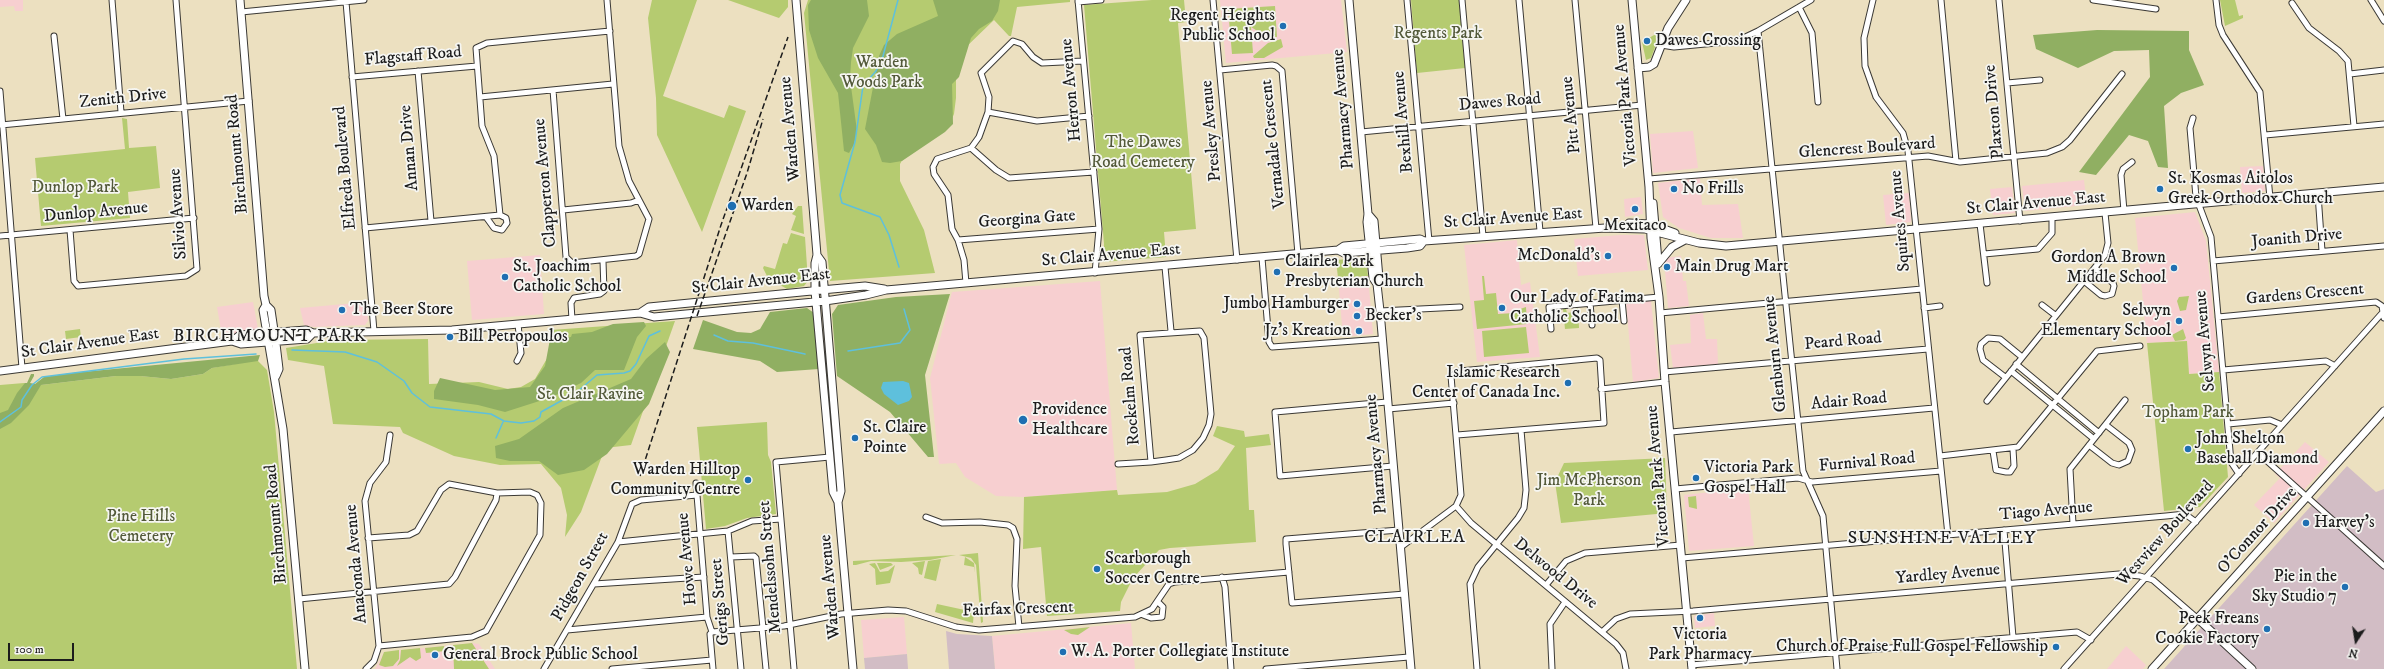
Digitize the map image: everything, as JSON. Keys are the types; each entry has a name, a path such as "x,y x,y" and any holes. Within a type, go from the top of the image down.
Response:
{"main road":[{"name":"Birchmount Road","path":"240,0 266,305 271,310 270,333 272,342 272,371 276,376 283,429 305,669"},
{"name":"Warden Avenue","path":"796,0 817,255 814,263 816,291 833,492 838,502"},
{"name":"Pharmacy Avenue","path":"1349,0 1368,214 1379,278 1377,284 1411,669"},
{"name":"Victoria Park Avenue","path":"1632,0 1691,667"},
{"path":"1638,68 1652,66 1671,21 1686,0"},
{"name":"St Clair Avenue East","path":"232,341 240,335 306,330 313,333 452,330 640,313 654,316 817,302 866,295 886,290 1262,258 1338,250 1344,246 1418,246 1427,241 1540,231 1596,228 1653,228 1688,240 1726,246 2020,221 2384,187"},
{"name":"Victoria Park Avenue","path":"1653,228 1658,264 1657,280"},
{"path":"1658,264 1672,247 1688,240"},
{"name":"Warden Avenue","path":"817,255 822,262 841,491 838,502 853,669"},
{"name":"St Clair Avenue East","path":"640,313 649,307 865,286 886,290"},
{"name":"St Clair Avenue East","path":"0,371 232,341 241,344 307,339 313,333"},
{"name":"O'Connor Drive","path":"2152,669 2384,411"},
{"path":"2198,619 2252,669"}],"street":[{"path":"112,0 121,112"},
{"name":"Silvio Avenue","path":"70,230 74,281 83,287 192,274 198,264 176,0"},
{"path":"241,12 364,0"},
{"path":"572,320 571,303 574,298 600,294 605,289 603,261 636,256 639,254 649,219 629,181 621,156 613,84 607,0"},
{"path":"1078,1 1100,0"},
{"name":"Presley Avenue","path":"1213,0 1238,260"},
{"name":"Bexhill Avenue","path":"1406,0 1427,241"},
{"path":"1462,0 1483,236"},
{"path":"1519,0 1540,231"},
{"name":"Pitt Avenue","path":"1575,0 1596,228"},
{"path":"1661,45 1674,47 1730,42 1745,38 1811,0"},
{"name":"Squires Avenue","path":"1873,0 1864,38 1865,66 1879,102 1904,135 1909,158 1948,535"},
{"path":"1941,0 1956,161"},
{"name":"Plaxton Drive","path":"1999,0 2020,221"},
{"path":"2093,0 2156,9"},
{"path":"2216,0 2219,25 2223,36 2260,92 2270,198"},
{"path":"2371,0 2384,21"},
{"name":"Herron Avenue","path":"1078,1 1099,229 1095,273"},
{"name":"Elfreda Boulevard","path":"346,2 374,332"},
{"path":"2292,3 2309,28 2343,55 2348,61 2354,126"},
{"path":"1799,7 1811,30 1818,102"},
{"path":"500,215 494,156 482,126 476,66 476,48 481,44 610,31"},
{"name":"Glenburn Avenue","path":"1758,31 1803,471 1806,481 1822,514 1837,669"},
{"path":"54,36 63,119"},
{"path":"966,283 964,260 958,240 952,229 948,195 934,174 933,167 937,159 971,148 979,137 988,112 989,97 981,73 1013,41 1022,44 1033,57 1042,63 1083,61"},
{"name":"Vernadale Crescent","path":"1220,70 1272,65 1276,66 1282,71 1298,254"},
{"name":"Flagstaff Road","path":"352,77 476,66"},
{"path":"2350,74 2384,70"},
{"name":"Annan Drive","path":"418,71 431,221"},
{"name":"Glencrest Boulevard","path":"1649,179 1936,156 1956,161 2048,153 2062,147 2070,140 2122,74"},
{"path":"2007,83 2040,80"},
{"path":"480,97 613,84"},
{"name":"Clapperton Avenue","path":"553,90 566,257 568,261 572,263 603,261"},
{"path":"0,91 13,235 22,368"},
{"name":"Zenith Drive","path":"2,125 121,112 248,101"},
{"name":"Dawes Road","path":"1361,132 1642,105"},
{"path":"988,112 1037,121 1089,116"},
{"name":"Selwyn Avenue","path":"2193,118 2190,131 2198,205 2211,237 2231,462 2239,474"},
{"path":"2265,135 2384,124"},
{"path":"971,148 996,170 1009,178 1094,172"},
{"path":"2124,211 2121,175 2123,169 2132,162"},
{"path":"2318,194 2322,251"},
{"path":"563,210 632,203 639,200"},
{"path":"1987,401 2055,315 2095,268 2108,249 2105,213"},
{"path":"365,228 500,215 507,220 507,225 502,230 494,228 486,217"},
{"name":"Dunlop Avenue","path":"0,236 194,218"},
{"path":"1984,254 2038,249 2052,233 2052,218"},
{"path":"1980,224 1987,283"},
{"name":"Georgina Gate","path":"958,240 1099,229"},
{"name":"Joanith Drive","path":"2213,262 2384,246"},
{"path":"1262,258 1269,342 1272,347 1382,339"},
{"path":"1118,464 1173,459 1189,453 1203,438 1210,420 1203,334 1196,330 1171,332 1165,267"},
{"path":"2084,281 2101,295 2105,296 2112,294 2114,290 2112,283 2095,268"},
{"path":"1660,313 1922,289"},
{"path":"1551,329 1550,307 1659,297"},
{"path":"1622,300 1624,321"},
{"name":"Gardens Crescent","path":"2218,317 2376,302 2382,306 2384,318"},
{"path":"1590,303 1592,326"},
{"path":"2042,305 2055,315"},
{"path":"1924,308 1940,306"},
{"path":"1380,311 1460,307"},
{"name":"Westview Boulevard","path":"2064,669 2384,311"},
{"path":"517,361 520,353 518,324"},
{"name":"Rockelm Road","path":"1151,462 1140,335 1171,332"},
{"path":"2005,377 1983,360 1980,350 1981,344 1988,338 2000,339 2022,357"},
{"path":"1993,451 1996,470 2010,472 2014,466 2013,449 2022,443 2052,404 2097,351 2140,346"},
{"name":"Peard Road","path":"1664,372 1928,349"},
{"path":"1401,547 1456,506 1461,495 1451,376 1460,371 1597,358 1600,360 1604,423 1457,435"},
{"path":"2223,370 2326,361 2335,366"},
{"path":"2016,364 2099,433"},
{"path":"2011,371 2094,439"},
{"path":"1601,389 1665,382"},
{"path":"2073,524 2069,473 2072,466 2088,445 2106,425 2125,400"},
{"path":"1393,466 1280,476 1275,412 1388,405 1454,403"},
{"name":"Adair Road","path":"1671,432 1934,408"},
{"path":"2228,424 2270,420 2282,425"},
{"path":"2088,445 2112,464 2119,465 2128,461 2132,450 2129,443 2106,425"},
{"path":"1477,669 1470,584 1478,567 1518,518 1526,500 1520,430"},
{"name":"Anaconda Avenue","path":"366,669 375,658 379,646 368,538 366,492 386,462 390,435"},
{"name":"Furnival Road","path":"1940,456 2013,449"},
{"path":"2258,453 2384,566"},
{"name":"Mendelssohn Street","path":"794,669 776,462 830,457"},
{"name":"Furnival Road","path":"1675,489 1798,478 1812,482 1941,471"},
{"name":"Howe Avenue","path":"696,483 702,535 707,617 709,628 714,632 710,634 713,669"},
{"path":"368,538 408,535 417,531 441,490 448,484 497,493 530,492 537,495 540,503 542,526 540,535 486,631 472,637 379,646"},
{"path":"299,599 373,593 449,584 455,577 496,500 497,493"},
{"name":"Pidgeon Street","path":"544,669 618,542 632,504 641,500 697,495"},
{"name":"Delwood Drive","path":"1456,506 1471,523 1565,602 1603,631 1620,648 1626,669"},
{"name":"Tiago Avenue","path":"1682,558 2185,514 2196,522"},
{"path":"926,517 942,523 980,522 1008,524 1013,528 1017,539 1015,585 1019,627"},
{"path":"618,542 728,532 752,522 781,519"},
{"path":"1399,530 1286,539 1289,572 1292,603 1405,594"},
{"path":"2004,530 2013,637"},
{"name":"Gerigs Street","path":"728,532 741,669"},
{"path":"1546,586 1566,561 1585,553 1681,545"},
{"path":"731,557 754,556 756,558 766,669"},
{"path":"1143,615 1158,602 1169,584 1175,582 1289,572"},
{"name":"Yardley Avenue","path":"1603,631 1616,619 1624,615 2119,574 2146,577 2153,580 2198,619"},
{"path":"594,584 704,577"},
{"path":"1222,578 1225,587 1231,669"},
{"name":"Fairfax Crescent","path":"714,632 763,628 849,614 888,610 906,611 956,627 979,630 1143,615 1151,618 1162,617 1164,613 1163,607 1158,602"},
{"path":"1552,669 1550,624 1565,602"},
{"path":"567,630 707,617"},
{"path":"1691,667 1836,652 2077,632 2091,640"},
{"path":"1266,669 1409,657"},
{"path":"612,669 712,660"},
{"path":"1344,663 1345,669"}],"shaded area":[{"path":"0,0 23,0 23,11 15,11 14,6 0,7"},
{"name":"Regent Heights Public School","path":"1220,0 1341,0 1347,52 1226,63"},
{"path":"1693,131 1698,168 1653,173 1650,134"},
{"path":"2263,166 2265,191 2242,193 2240,167"},
{"path":"1700,178 1702,205 1738,204 1743,238 1711,238 1679,228 1663,217 1658,183"},
{"path":"2084,180 2087,205 2025,211 2022,186"},
{"path":"2012,187 2015,213 1993,215 1990,189"},
{"path":"1909,193 1911,222 1886,225 1883,195"},
{"path":"1641,197 1643,214 1625,217 1624,199"},
{"path":"2195,212 2206,241 2219,372 2189,374 2186,341 2147,343 2135,218"},
{"path":"1620,235 1644,235 1648,270 1578,276 1574,239"},
{"name":"Our Lady of Fatima Catholic School","path":"1517,240 1521,285 1530,282 1540,357 1477,362 1464,245"},
{"name":"St. Joachim Catholic School","path":"540,255 544,314 472,320 467,261"},
{"path":"1681,256 1683,281 1686,281 1689,306 1668,308 1664,258"},
{"path":"1368,276 1373,334 1343,337 1338,278"},
{"name":"Providence Healthcare","path":"1100,281 1117,490 1024,497 996,496 965,477 956,463 939,464 930,378 952,292"},
{"path":"1651,301 1659,378 1633,382 1626,302"},
{"path":"253,302 258,329 222,336 217,307"},
{"path":"367,302 368,321 365,325 314,327 304,325 300,308"},
{"path":"1703,313 1706,339 1717,339 1718,364 1673,368 1670,345 1691,343 1690,315"},
{"path":"2305,442 2329,462 2274,523 2254,505 2280,478 2275,474"},
{"path":"2347,466 2376,492 2384,489 2384,669 2164,669"},
{"path":"1748,488 1754,546 1689,551 1684,495"},
{"path":"1714,613 1715,626 1695,628 1694,616"},
{"path":"904,617 907,654 864,658 861,620"},
{"name":"W. A. Porter Collegiate Institute","path":"1131,623 1135,669 995,669 992,636"},
{"path":"946,631 957,634 992,636 995,669 949,669"},
{"name":"General Brock Public School","path":"472,643 479,644 495,669 375,669 384,652"},
{"path":"2126,646 2146,665 2143,669 2107,669"},
{"path":"907,654 908,669 865,669 864,658"}],"green space":[{"path":"652,0 697,0 663,96 724,118 729,105 746,111 702,232 657,135 656,98 648,18"},
{"path":"728,0 788,0 788,7 779,18"},
{"name":"Warden Woods Park","path":"808,0 1070,0 1070,2 1017,7 1011,36 1009,36 994,20 964,49 956,64 956,98 954,114 951,121 913,141 900,164 900,181 924,230 935,273 830,281 804,13"},
{"path":"811,0 867,0 869,16 853,48 851,62 850,79 857,131 854,144 849,153 844,151 838,93 818,58 809,30 808,5"},
{"path":"933,0 1000,0 998,11 992,21 979,29 971,38 959,77 952,84 953,124 945,132 902,161 890,163 882,162 876,145 865,129 879,56 884,45 897,34 938,16"},
{"name":"The Dawes Road Cemetery","path":"1152,0 1184,0 1186,22 1178,23 1196,229 1164,232 1166,257 1103,262 1104,244 1084,5"},
{"name":"Regents Park","path":"1411,0 1459,0 1465,68 1417,73"},
{"path":"2220,0 2235,0 2239,16 2243,15 2243,18 2225,26"},
{"path":"1275,6 1277,37 1264,35 1251,27 1253,53 1232,54 1228,9"},
{"path":"2097,30 2189,31 2189,50 2204,85 2181,93 2164,106 2168,168 2158,167 2148,141 2129,135 2096,175 2079,172 2150,77 2149,50 2114,51 2078,68 2036,49 2033,35"},
{"path":"1661,31 1651,58 1646,60 1642,42"},
{"path":"1281,39 1283,47 1264,58 1254,58 1253,56 1268,43"},
{"name":"Dunlop Park","path":"122,118 127,119 129,148 156,146 160,188 128,192 130,218 41,226 35,158 125,149"},
{"path":"798,206 802,206 804,234 791,230 796,216 792,214"},
{"path":"791,233 805,237 808,281 804,286 787,289 768,278 763,268 764,266 775,269 783,243 787,244"},
{"path":"1361,258 1366,260 1368,276 1338,278 1336,260"},
{"path":"1482,276 1484,276 1486,294 1496,293 1498,314 1514,313 1514,311 1526,307 1527,324 1477,329 1474,301 1484,300"},
{"path":"950,294 925,375 934,457 928,457 890,412 837,376 832,314 838,305 896,297"},
{"path":"2189,296 2186,310 2180,311 2177,301 2179,297"},
{"path":"807,308 814,313 819,369 777,372 760,361 693,349 703,320 737,332 751,333 760,329 770,312"},
{"path":"1575,308 1578,308 1579,328 1565,329 1563,309 1566,309 1567,313 1575,312"},
{"name":"St. Clair Ravine","path":"675,321 631,445 605,448 581,512 565,537 567,515 561,488 541,464 500,465 454,456 403,433 400,427 333,424 324,366 288,360 286,348 335,340 428,339 429,384 479,382 508,389 521,387 535,379 552,350 551,330"},
{"path":"644,322 646,326 637,337 624,370 595,370 581,383 552,397 505,412 478,405 434,399 434,391 440,378 495,390 530,387 545,366 550,339 571,337 572,334 592,332 613,324"},
{"path":"1526,327 1529,353 1484,357 1482,331"},
{"path":"80,329 81,337 66,339 65,331"},
{"path":"2183,329 2186,338 2184,340 2175,341 2172,335"},
{"name":"Topham Park","path":"2187,341 2189,374 2219,372 2228,477 2200,507 2164,511 2147,343"},
{"path":"665,342 670,352 649,404 607,454 584,470 558,475 539,461 510,461 496,458 495,446 519,439 563,408 631,379 646,359"},
{"path":"260,355 258,361 212,368 203,374 171,379 140,376 116,376 41,385 29,405 11,423 0,429 0,413 8,410 17,393 25,383 27,383 31,374 34,374 34,376 30,383 35,384 44,377 72,373"},
{"name":"Pine Hills Cemetery","path":"257,360 267,370 274,412 297,669 0,669 0,385 24,383 41,385 116,376 140,376 171,379 203,374 212,368"},
{"path":"767,422 768,455 771,462 776,514 747,518 725,526 706,529 697,427"},
{"path":"1217,426 1244,431 1245,437 1269,434 1271,445 1246,448 1249,510 1254,510 1256,542 1159,550 1133,578 1121,602 1120,611 1047,616 1041,547 1023,549 1024,497 1117,490 1118,495 1167,492 1195,484 1218,470 1235,446 1213,436"},
{"name":"Jim McPherson Park","path":"1665,458 1667,513 1561,523 1555,482 1564,463"},
{"path":"1696,496 1697,509 1689,507 1688,497"},
{"path":"978,553 983,622 981,623 976,565 971,558 959,555"},
{"path":"956,555 930,560 901,562 871,561 853,565 853,561"},
{"path":"965,557 974,563 975,573 974,567 964,565"},
{"path":"941,559 936,581 924,578 928,561"},
{"path":"925,561 922,575 919,574 918,568 912,563"},
{"path":"875,563 880,572 888,571 895,565 890,583 876,585 875,569 869,564"},
{"path":"877,563 891,563 893,565 880,570"},
{"path":"937,604 974,612 973,623 935,612"},
{"path":"1090,627 1078,635 1071,634 1064,630"},
{"path":"472,643 489,669 454,669 453,645"},
{"path":"444,646 445,651 426,653 425,648"},
{"path":"420,648 421,658 416,661 410,657 397,666 400,660 401,650"},
{"path":"399,650 399,659 393,666 385,667 379,665 384,652"}],"water":[{"path":"903,381 909,383 912,397 909,401 898,405 884,394 881,388 883,382"}],"waterway":[{"path":"898,0 883,56 876,71 863,86 855,142 840,195 842,203 880,217 889,235 899,267"},
{"path":"848,351 900,343 910,330 904,309"},
{"path":"292,350 345,352 377,362 404,381 412,393 430,407 491,414 504,421 521,423 534,421 540,417 541,412 577,392 597,375 624,373 630,371 636,364 649,336 660,331"},
{"path":"714,335 728,341 753,343 805,354"},
{"path":"0,422 21,407 22,400 32,385 42,377 184,359 256,354"},
{"path":"496,438 503,422"}],"railway":[{"path":"640,476 721,225 788,37"},
{"path":"697,316 747,173 763,119"}],"place":[{"name":"Regent Heights Public School","path":"1283,26"},
{"name":"Dawes Crossing","path":"1647,41"},
{"name":"No Frills","path":"1674,189"},
{"name":"St. Kosmas Aitolos Greek Orthodox Church","path":"2160,189"},
{"name":"Warden","path":"732,206"},
{"name":"Mexitaco","path":"1635,209"},
{"name":"McDonald's","path":"1608,256"},
{"name":"Main Drug Mart","path":"1667,267"},
{"name":"Gordon A Brown Middle School","path":"2174,268"},
{"name":"Clairlea Park Presbyterian Church","path":"1277,272"},
{"name":"St. Joachim Catholic School","path":"505,277"},
{"name":"Jumbo Hamburger","path":"1357,304"},
{"name":"Our Lady of Fatima Catholic School","path":"1502,308"},
{"name":"The Beer Store","path":"342,310"},
{"name":"Becker's","path":"1357,316"},
{"name":"Selwyn Elementary School","path":"2179,321"},
{"name":"Jz's Kreation","path":"1359,331"},
{"name":"Bill Petropoulos","path":"450,337"},
{"name":"Islamic Research Center of Canada Inc.","path":"1568,383"},
{"name":"Providence Healthcare","path":"1023,420"},
{"name":"St. Claire Pointe","path":"855,438"},
{"name":"John Shelton Baseball Diamond","path":"2188,449"},
{"name":"Victoria Park Gospel Hall","path":"1696,478"},
{"name":"Warden Hilltop Community Centre","path":"748,480"},
{"name":"Harvey's","path":"2306,523"},
{"name":"Scarborough Soccer Centre","path":"1097,569"},
{"name":"Pie in the Sky Studio 7","path":"2345,587"},
{"name":"Victoria Park Pharmacy","path":"1700,618"},
{"name":"Peek Freans Cookie Factory","path":"2267,629"},
{"name":"Church of Praise Full Gospel Fellowship","path":"2056,647"},
{"name":"W. A. Porter Collegiate Institute","path":"1063,652"},
{"name":"General Brock Public School","path":"435,655"}],"district":[{"name":"BIRCHMOUNT PARK","path":"270,337"},
{"name":"CLAIRLEA","path":"1415,538"},
{"name":"SUNSHINE VALLEY","path":"1942,539"}]}
